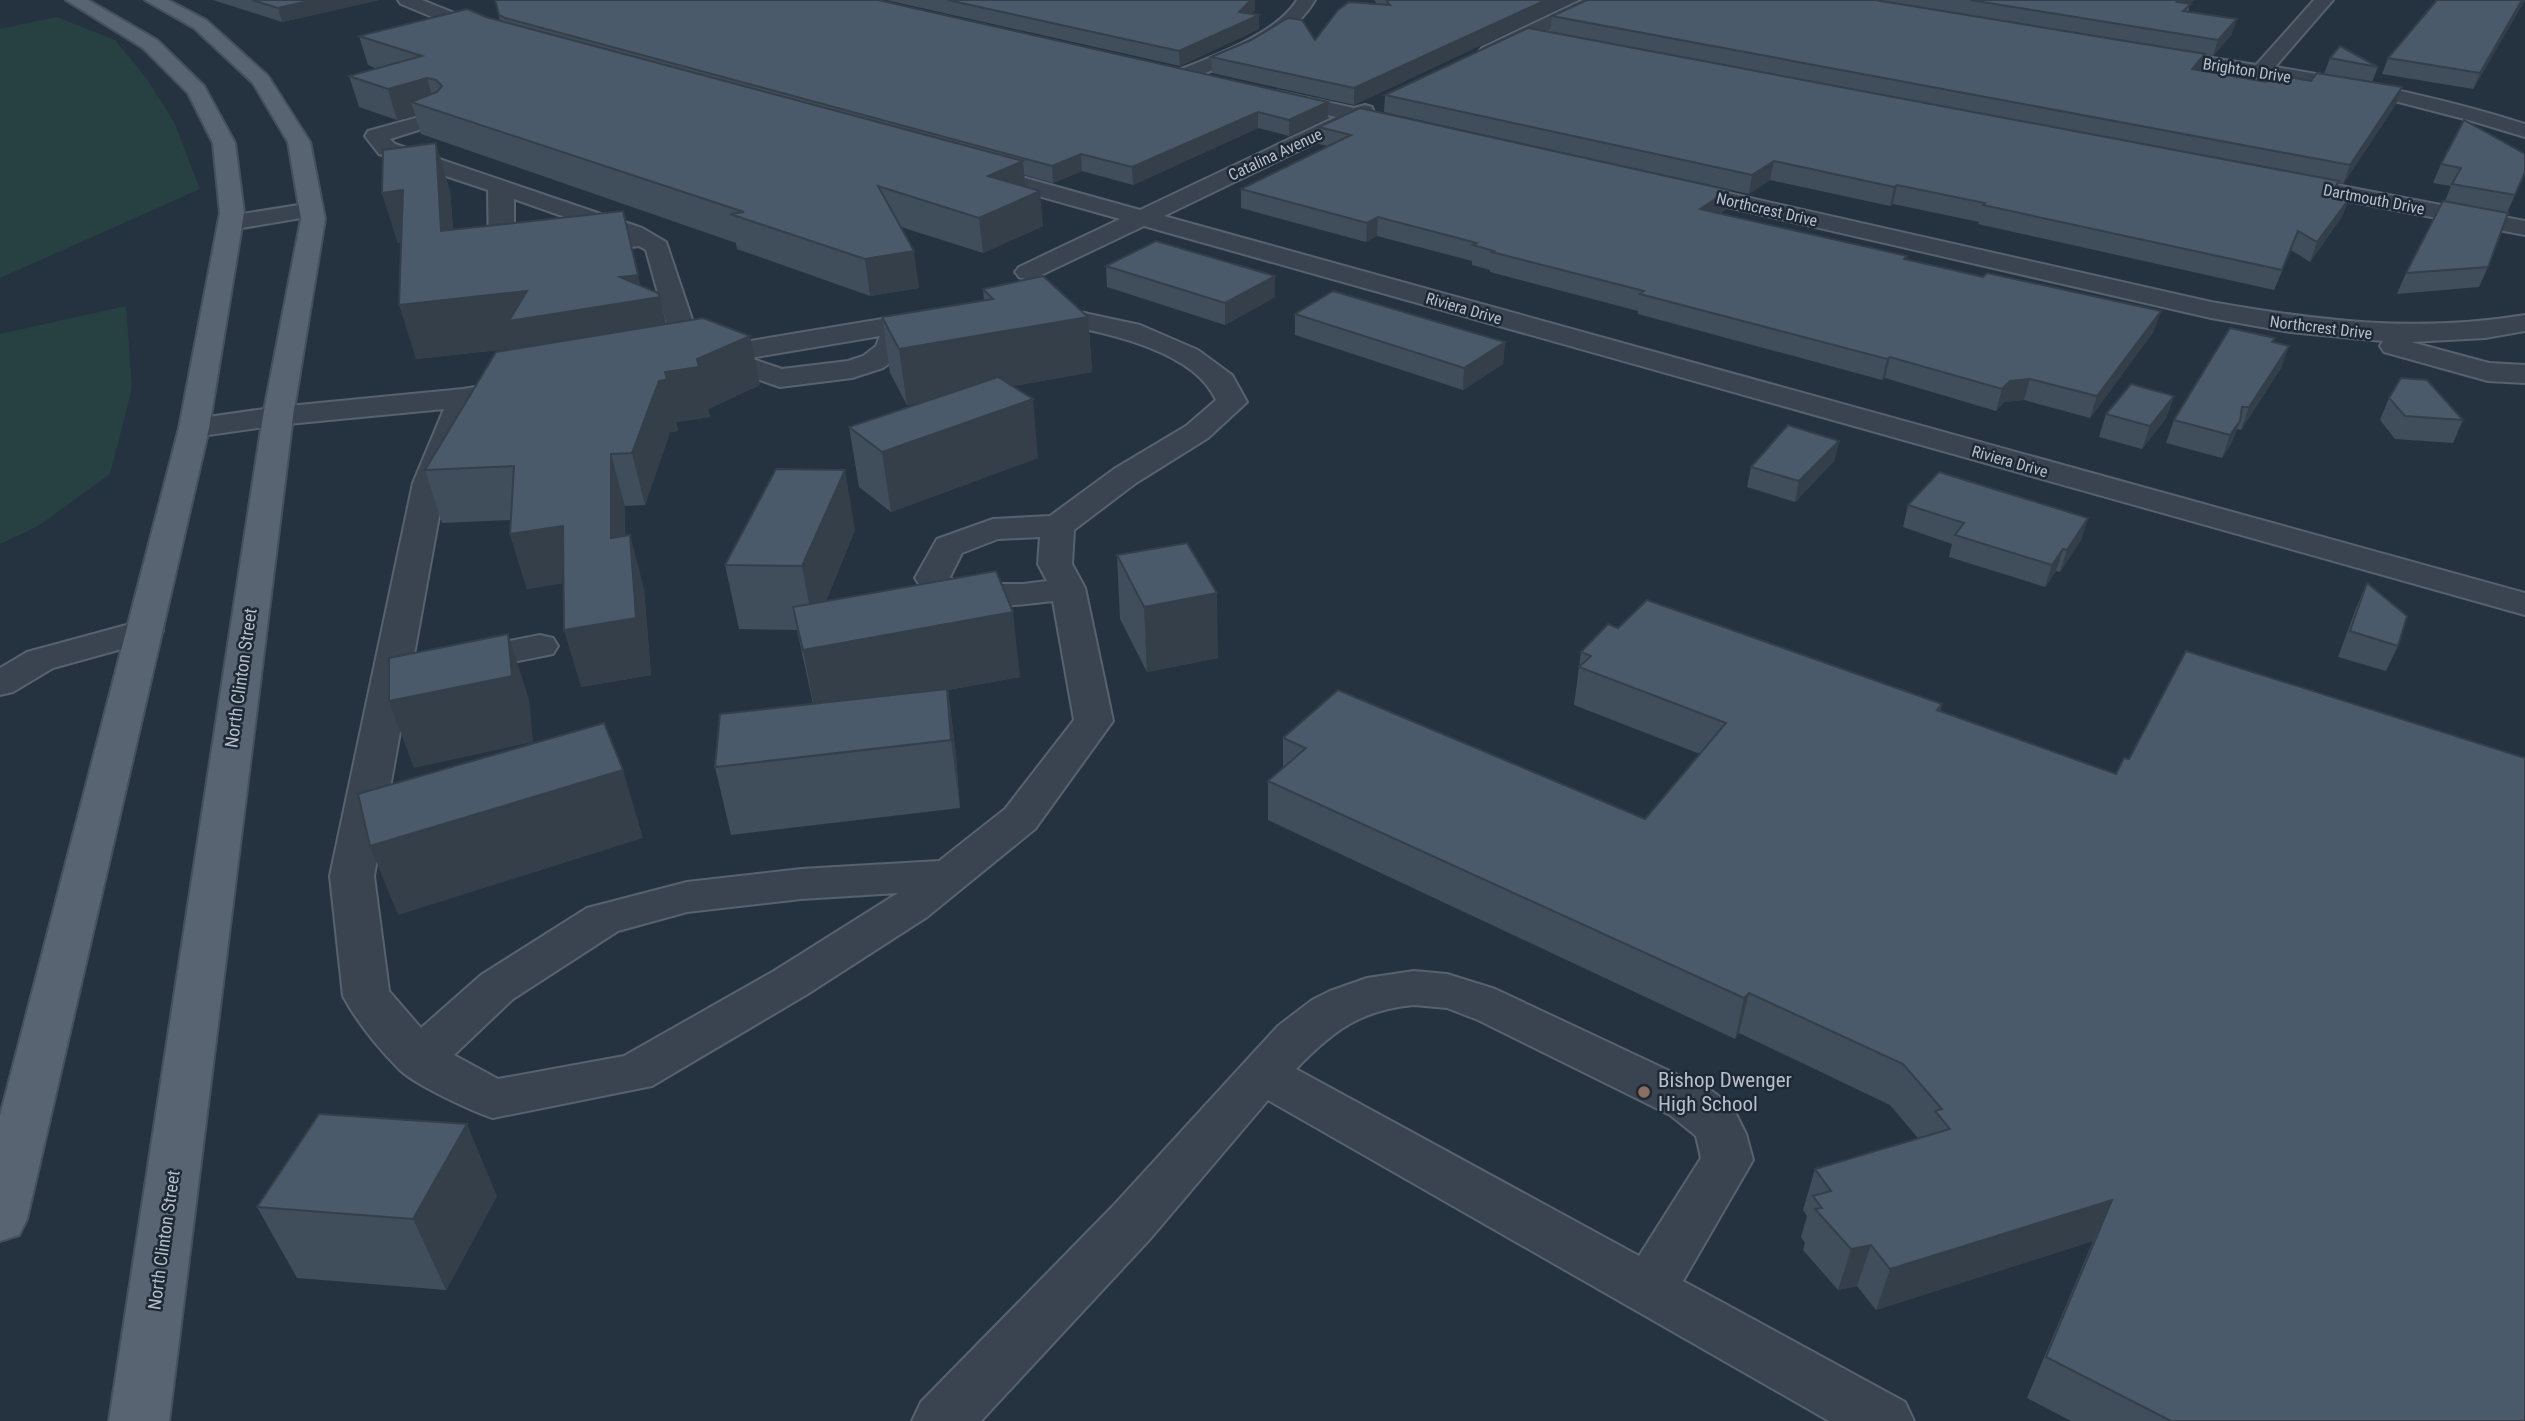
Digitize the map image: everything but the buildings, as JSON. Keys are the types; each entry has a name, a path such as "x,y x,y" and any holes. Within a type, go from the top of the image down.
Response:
{"main road":[{"path":"0,1219 194,428 232,213 224,143 197,90 150,44 75,0"},
{"name":"North Clinton Street","path":"139,1421 278,416 313,219 299,142 261,80 200,24 154,0"}],"street":[{"path":"407,0 514,42"},
{"path":"1181,76 1223,59 1272,34 1304,7 1306,0"},
{"path":"1476,58 1597,0"},
{"path":"2260,72 2324,0"},
{"path":"1522,36 1558,42"},
{"name":"Brighton Drive","path":"2130,50 2401,96 2460,110 2525,131"},
{"path":"1155,69 1220,85"},
{"path":"1260,94 1419,130"},
{"name":"Catalina Avenue","path":"1028,272 1382,103"},
{"name":"Brighton Drive","path":"2460,110 2525,116"},
{"path":"438,118 376,136 387,149 622,227 644,238 657,247 703,357"},
{"name":"Riviera Drive","path":"952,165 2525,604"},
{"name":"Dartmouth Drive","path":"2266,179 2525,228"},
{"name":"Northcrest Drive","path":"1647,182 2211,310 2356,333 2423,335 2492,330 2525,323"},
{"path":"498,186 502,195 502,256 644,238"},
{"path":"230,223 311,210"},
{"path":"194,428 278,416 463,398 930,319 1047,313 1129,331 1188,356 1222,382 1232,402 1197,432 1125,477 1058,526 993,529 949,546 932,578 948,595 1023,595 1068,587"},
{"path":"2356,333 2488,372 2525,374"},
{"path":"463,398 429,483 352,876 366,996 419,1059 493,1099 635,1073 801,976 911,906 1020,819 1094,721 1068,587 1055,564 1058,526"},
{"path":"0,684 40,660 145,631"},
{"path":"391,675 540,646"},
{"path":"419,1059 497,987 603,919 687,897 802,884 950,875"},
{"path":"942,1421 1130,1223 1293,1040 1335,1006 1365,996 1414,988 1445,990 1487,1004 1603,1059 1705,1112 1723,1134 1727,1160 1648,1289"},
{"path":"1262,1073 1884,1421"}],"path":[{"path":"1570,154 1581,147"}],"green space":[{"path":"57,17 115,40 147,79 174,122 200,189 0,278 0,29"},
{"path":"126,306 132,388 110,474 38,526 0,544 0,334"}],"place":[{"name":"Bishop Dwenger High School","path":"1644,1092"}]}
